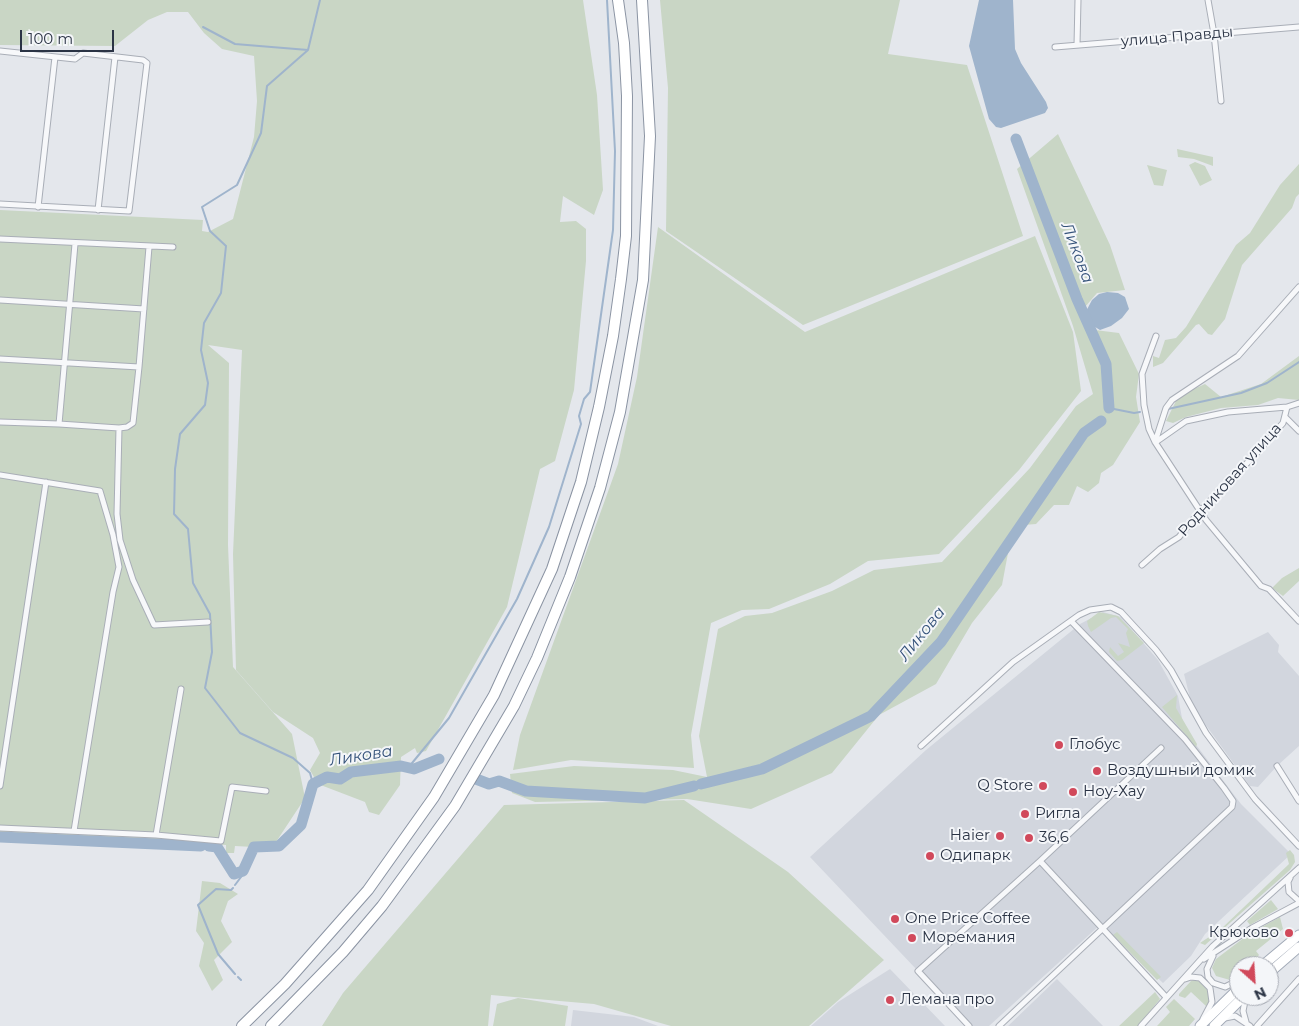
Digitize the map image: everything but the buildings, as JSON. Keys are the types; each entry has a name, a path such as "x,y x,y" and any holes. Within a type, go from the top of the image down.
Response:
{"highway":[{"path":"242,1026 285,984 368,890 434,797 494,695 552,569 581,482 599,407 613,336 622,271 626,236 627,96 624,43 618,0"},
{"path":"271,1026 343,952 377,913 422,854 455,806 514,706 537,658 570,577 600,488 620,412 643,280 650,136 642,0"}],"main road":[{"path":"1273,956 1299,934"},
{"path":"1279,964 1299,947"},
{"path":"1199,1026 1229,998"},
{"path":"1217,1023 1235,1006"}],"street":[{"path":"1077,45 1078,0"},
{"path":"1208,0 1214,34 1221,101"},
{"name":"улица Правды","path":"1055,47 1299,28"},
{"path":"0,51 76,59 83,53 146,62 130,209 127,211 98,210 0,204"},
{"path":"38,206 55,57"},
{"path":"98,210 115,57"},
{"path":"0,239 75,244 173,247"},
{"path":"59,424 75,244"},
{"path":"0,422 119,428 127,427 133,422 149,247"},
{"path":"1155,442 1166,408 1172,400 1238,356 1299,287"},
{"path":"0,300 70,302 144,309"},
{"path":"1156,336 1142,374 1144,405 1149,429 1155,442 1200,511 1261,586 1269,589 1299,622"},
{"path":"0,359 139,367"},
{"path":"1155,442 1186,421 1228,412 1287,407 1299,403"},
{"name":"Родниковая улица","path":"1142,566 1160,549 1179,537 1200,511 1253,457 1283,423 1287,407"},
{"path":"1285,417 1299,431"},
{"path":"119,428 117,514 120,540 133,580 154,626 208,622"},
{"path":"0,475 100,491 120,567 113,592 74,831"},
{"path":"0,786 46,482"},
{"path":"921,746 1013,662 1085,612 1111,607 1121,612 1156,650 1170,670 1195,717 1242,783 1297,846"},
{"path":"999,1026 1226,815 1232,807 1233,801 1184,739 1071,621"},
{"path":"156,835 181,689"},
{"path":"969,1026 918,970 1040,861 1161,748"},
{"path":"1277,766 1299,801"},
{"path":"0,828 156,835 222,841 232,787 266,791"},
{"path":"1040,861 1166,996"},
{"path":"1141,1026 1166,996 1223,935 1298,868"},
{"path":"1291,875 1288,882 1289,892 1299,902"},
{"path":"1199,962 1281,911 1299,902"},
{"path":"1217,950 1207,965 1207,973 1210,980 1217,985 1225,987 1229,985"},
{"path":"1182,980 1191,977 1200,978 1210,988 1212,1002 1199,1026"},
{"path":"1257,1026 1299,979"},
{"path":"1244,1006 1243,1011 1248,1024"},
{"path":"1217,1023 1235,1016 1248,1024"}],"shaded area":[{"path":"1103,612 1121,617 1158,660 1178,696 1184,729 1241,804 1291,854 1205,934 1191,956 1163,983 1101,924 989,1026 970,1026 810,857 926,750 1080,624"},
{"path":"1268,632 1279,645 1278,652 1299,676 1299,746 1258,787 1250,786 1192,706 1184,674"},
{"name":"Лемана про","path":"890,969 945,1026 811,1026 838,1002"},
{"path":"1057,979 1103,1026 1008,1026"},
{"path":"573,1010 634,1017 658,1026 571,1026"}],"green space":[{"path":"0,0 583,0 597,95 603,190 594,215 563,196 560,222 576,221 586,229 586,261 574,390 555,461 540,469 507,607 426,751 417,753 415,748 401,757 400,785 379,815 369,812 365,802 318,784 310,770 320,753 313,738 273,712 236,670 233,554 242,350 208,345 229,363 228,545 233,667 292,734 305,798 272,848 235,846 234,853 226,853 226,845 0,832 0,210 203,220 202,231 208,232 233,219 254,137 257,101 254,56 222,49 204,33 188,12 167,12 148,20 115,46 0,45"},
{"path":"660,0 900,0 888,54 967,65 1023,236 803,325 666,231 668,88"},
{"path":"1058,134 1110,245 1125,290 1097,293 1085,307 1081,320 1095,330 1119,333 1139,374 1136,397 1140,422 1113,465 1101,473 1099,483 1088,492 1077,486 1069,505 1054,505 1036,524 1024,525 1011,537 1002,585 972,623 936,684 879,715 832,773 751,809 687,799 535,802 512,793 510,774 574,766 673,770 707,777 699,736 718,629 745,616 772,613 832,591 874,570 942,562 1030,468 1076,406 1093,394 1073,326 1017,169"},
{"path":"1177,149 1213,157 1213,166 1194,159 1178,157"},
{"path":"1195,162 1205,166 1212,180 1200,186 1189,165"},
{"path":"1299,164 1299,194 1292,208 1242,265 1225,319 1212,335 1208,334 1199,324 1196,325 1163,363 1153,367 1153,356 1159,358 1165,340 1176,338 1186,327 1236,245 1250,233 1280,185"},
{"path":"1147,165 1167,170 1163,186 1154,185"},
{"path":"658,227 805,332 1035,236 1073,332 1081,391 1019,470 939,554 868,561 830,584 769,609 742,610 711,623 691,735 694,768 571,760 513,770 520,735 618,464 637,377"},
{"path":"1299,356 1299,400 1278,398 1258,405 1221,408 1186,417 1173,423 1166,421 1176,401 1187,392 1205,384 1221,397 1261,384"},
{"path":"1299,568 1299,581 1283,596 1272,588 1282,578"},
{"path":"1099,612 1118,616 1144,643 1122,660 1117,661 1109,652 1110,647 1118,656 1124,652 1118,643 1130,647 1126,633 1128,629 1116,617 1111,618 1091,632 1087,621"},
{"path":"1177,695 1176,708 1197,744 1196,747 1162,707"},
{"path":"684,800 788,872 884,960 809,1026 671,1026 594,1004 491,995 488,1026 322,1026 343,993 504,805"},
{"path":"1290,850 1294,855 1295,862 1290,870 1205,945 1200,943 1221,929 1289,864 1286,853"},
{"path":"202,881 220,883 238,894 228,901 221,921 232,942 214,960 223,980 212,991 199,966 204,943 196,931"},
{"path":"1271,900 1278,909 1250,925 1247,921"},
{"path":"1280,917 1283,929 1256,951 1258,956 1229,956 1229,980 1216,976 1212,968 1216,959 1249,934"},
{"path":"1117,932 1161,977 1157,980 1113,935"},
{"path":"1197,979 1206,984 1209,1002 1206,1006 1191,992 1185,998 1179,996 1191,981"},
{"path":"1155,992 1160,999 1138,1026 1119,1026"},
{"path":"518,998 568,1006 565,1026 493,1026 497,1004"},
{"path":"1174,999 1195,1019 1189,1026 1157,1026 1170,1012 1166,1007"}],"water":[{"path":"979,0 1013,0 1015,49 1021,63 1046,102 1048,108 1045,113 1001,128 996,127 989,119 969,46"},
{"path":"1107,292 1118,293 1125,297 1129,309 1122,318 1111,326 1100,330 1082,319 1092,300 1099,294"}],"waterway":[{"path":"313,784 310,773 293,758 240,733 205,688 212,652 210,614 193,583 188,529 174,514 175,469 180,434 205,405 208,383 201,350 204,323 221,293 226,246 210,231 202,207 237,185 261,133 267,86 308,50 320,0"},
{"path":"408,768 449,718 517,599 549,527 581,424 579,416 584,399 590,392 613,230 615,151 607,0"},
{"path":"203,27 235,44 308,50"},
{"name":"Ликова","path":"1016,139 1077,299 1106,364 1109,408"},
{"path":"1168,409 1241,393 1267,383 1299,362"},
{"path":"1109,408 1134,413 1140,412"},
{"name":"Ликова","path":"701,784 762,769 871,716 941,642 1084,433 1101,421"},
{"name":"Ликова","path":"209,846 217,847 234,874 243,871 254,847 279,846 301,825 313,784 327,777 340,779 351,772 401,766 414,769 439,759"},
{"name":"Ликова","path":"476,779 489,784 499,781 526,791 645,798 694,786"},
{"name":"Ликова","path":"0,837 201,846"},
{"path":"235,885 241,877 239,873"},
{"path":"233,888 231,890 216,889 198,905 218,954 235,974"},
{"path":"238,977 241,980"}],"place":[{"name":"Глобус","path":"1059,745"},
{"name":"Воздушный домик","path":"1097,771"},
{"name":"Q Store","path":"1043,786"},
{"name":"Ноу-Хау","path":"1073,792"},
{"name":"Ригла","path":"1025,814"},
{"name":"Haier","path":"1000,836"},
{"name":"36,6","path":"1029,838"},
{"name":"Одипарк","path":"930,856"},
{"name":"One Price Coffee","path":"895,919"},
{"name":"Крюково","path":"1289,933"},
{"name":"Моремания","path":"912,938"},
{"name":"Лемана про","path":"890,1000"}]}
